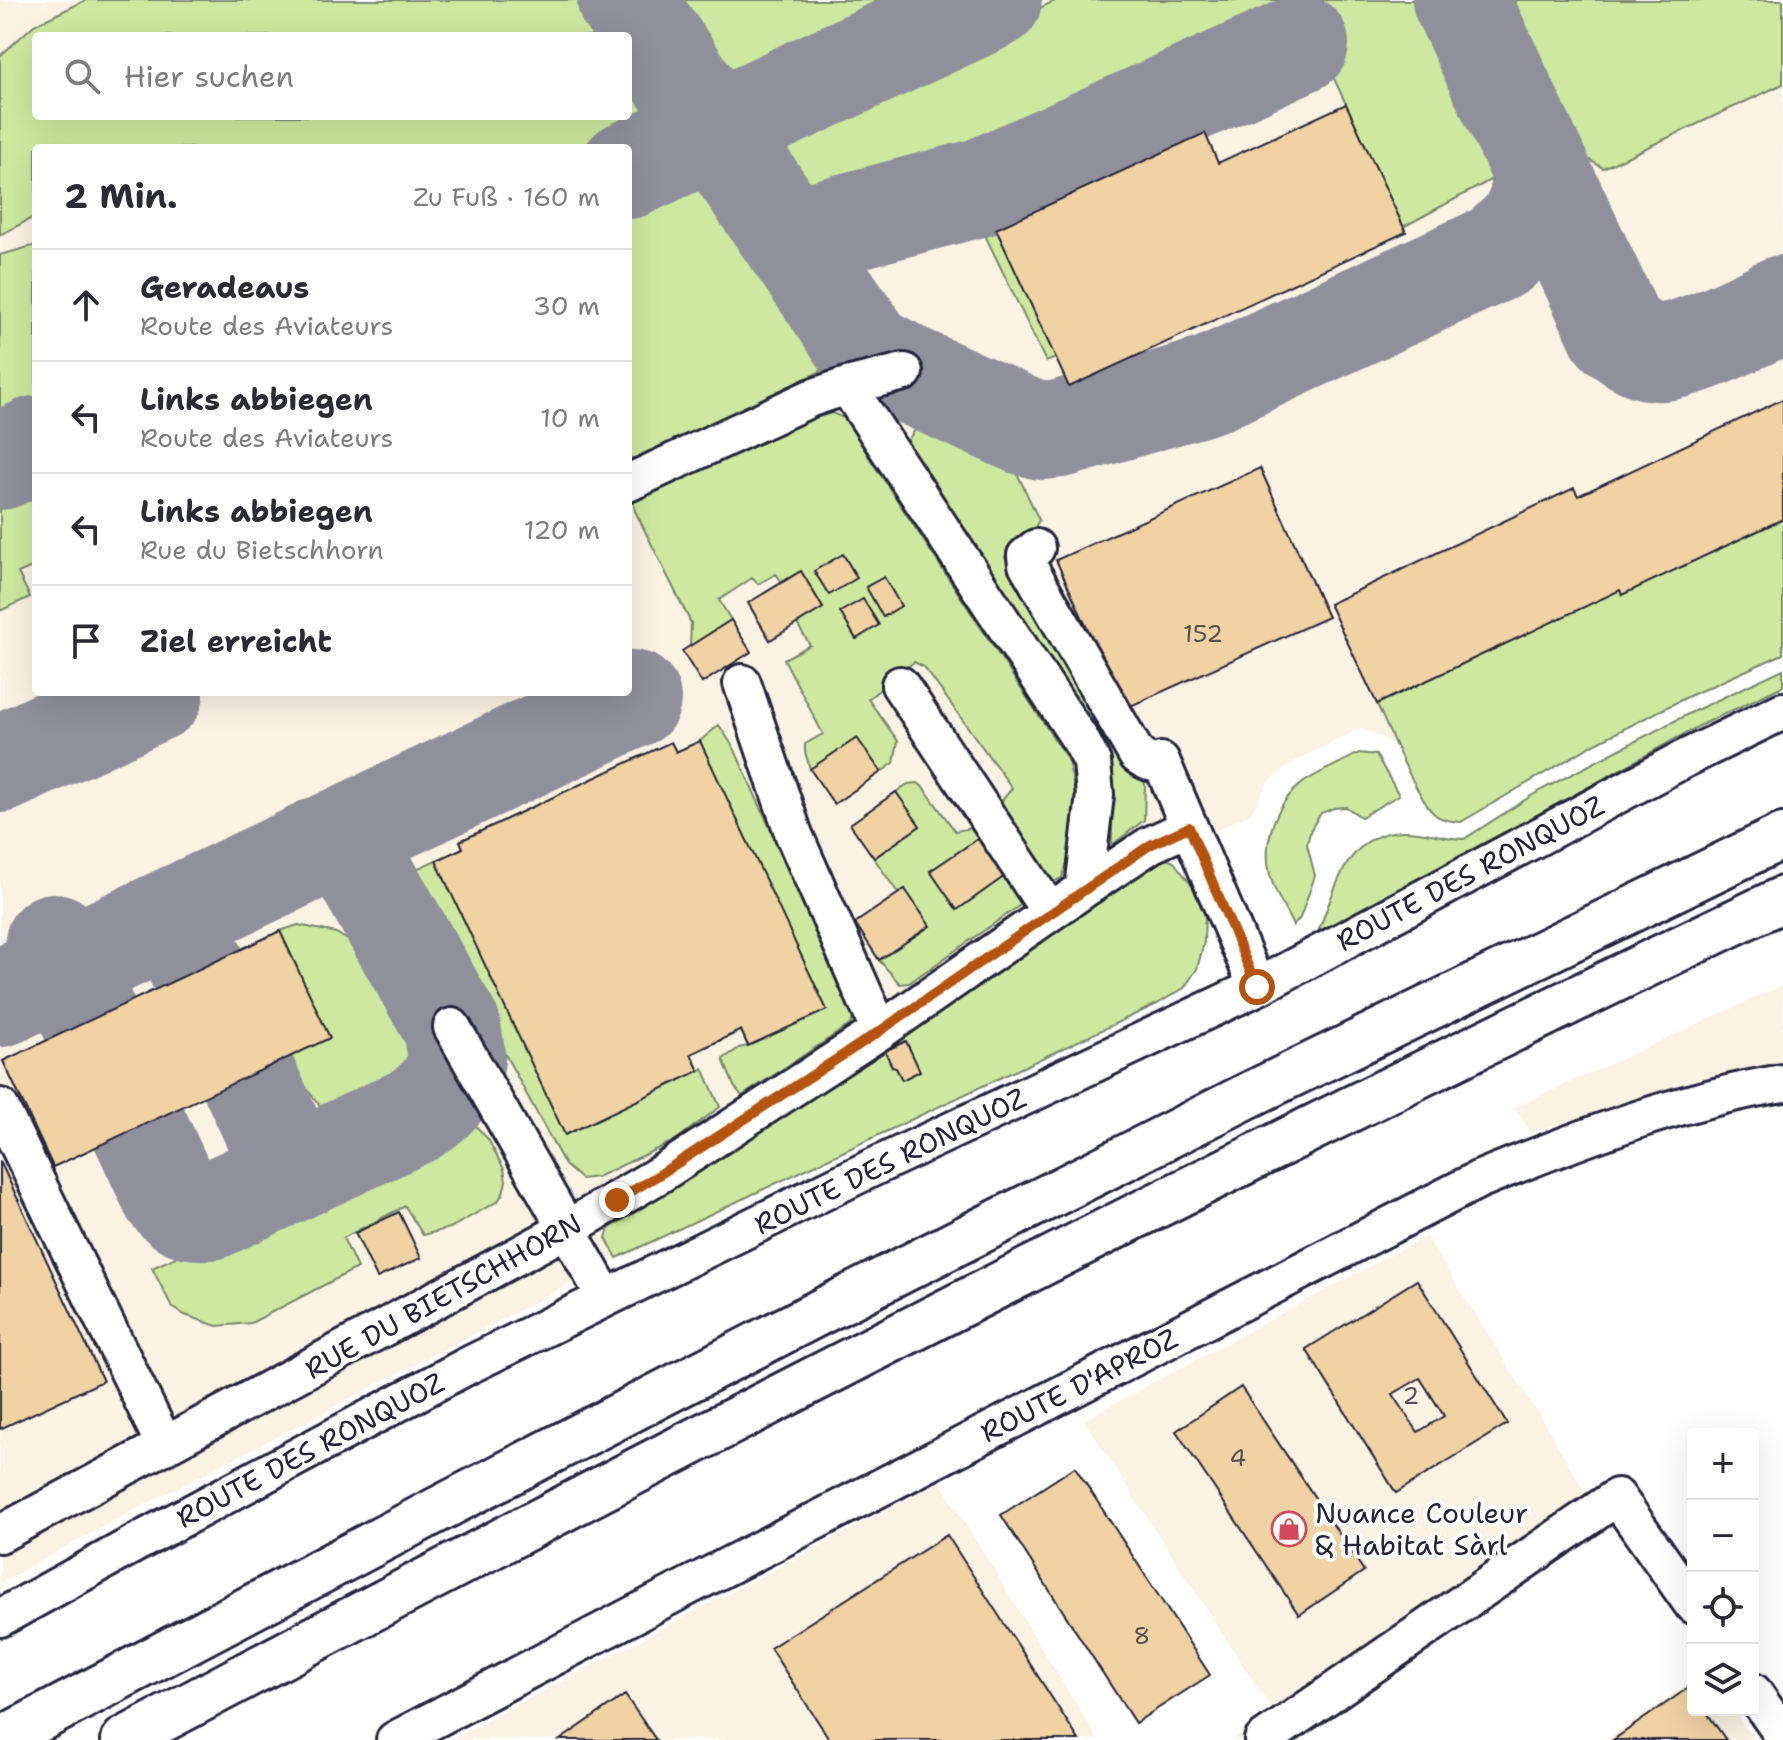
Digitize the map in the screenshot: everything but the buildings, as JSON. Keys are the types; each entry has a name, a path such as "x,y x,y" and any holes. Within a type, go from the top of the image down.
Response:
{"highway":[{"path":"0,1740 453,1501 862,1291 1231,1104 1783,836"},
{"path":"124,1740 442,1571 1112,1227 1783,899"}],"street":[{"path":"632,481 811,398 904,372"},
{"path":"847,386 1092,762 1095,795 1084,889"},
{"path":"1036,548 1026,556 1027,564 1137,755 1146,762 1161,761 1257,987"},
{"path":"742,683 794,835 880,1031"},
{"path":"900,685 1050,912"},
{"name":"ROUTE DES RONQUOZ","path":"0,1618 467,1366 889,1160 1257,987 1686,758 1783,711"},
{"name":"RUE DU BIETSCHHORN","path":"0,1534 567,1229 662,1173 880,1031 1186,818"},
{"path":"452,1027 606,1298"},
{"name":"ROUTE D'APROZ","path":"395,1740 1478,1180 1616,1127 1724,1095 1783,1083"},
{"path":"0,1107 165,1446"},
{"path":"1263,1740 1617,1497 1687,1596"},
{"path":"1759,1701 1783,1735"}],"shaded area":[{"path":"0,0 1783,0 1783,631 1424,799 1395,745 1362,728 1295,761 1267,783 1251,813 1165,857 1182,888 1157,1004 591,1273 0,1583"},
{"path":"1783,985 1783,1064 1687,1085 1531,1133 1514,1108"},
{"path":"1426,1236 1588,1498 1274,1740 1232,1740 1272,1710 1084,1420"},
{"path":"940,1482 1098,1740 451,1740"},
{"path":"1687,1685 1687,1716 1737,1716 1754,1740 1606,1740"}],"green space":[{"path":"86,0 611,0 678,97 678,115 616,144 32,144 32,218 0,235 0,56 34,25"},
{"path":"647,0 929,0 714,100"},
{"path":"1057,0 1415,0 1498,176 1403,227 1305,16 977,163 953,178 822,215 792,212 753,152 755,139"},
{"path":"1509,0 1783,0 1783,84 1603,168 1585,157"},
{"path":"712,162 724,169 852,355 856,366 835,364 639,459 632,458 632,198"},
{"path":"996,229 1056,358 1046,362 986,237"},
{"path":"32,246 32,421 0,436 0,255"},
{"path":"832,413 846,419 1066,757 1074,789 1075,825 1062,878 1051,883 999,811 1001,802 1012,788 924,667 914,662 868,699 898,741 894,763 881,772 857,738 810,769 805,744 823,734 784,659 810,645 797,624 823,608 801,571 782,582 776,574 758,584 752,578 719,600 731,620 690,646 691,623 635,511 633,500 795,424"},
{"path":"941,416 983,432 1009,456 1039,520 1030,537 1008,547 1005,557 1145,784 1144,820 1112,845 1112,765 1098,738 910,452 908,440 915,430"},
{"path":"32,470 32,567 18,573 30,597 0,611 0,484"},
{"path":"1783,519 1783,654 1687,697 1596,743 1461,822 1443,819 1430,809 1404,764 1377,704 1620,590"},
{"path":"1783,669 1783,686 1697,727 1320,935 1319,929 1346,865 1368,841 1383,834 1402,831 1464,839 1539,791"},
{"path":"719,725 734,748 854,1015 851,1024 742,1096 734,1086 723,1059 748,1046 741,1031 691,1054 699,1071 703,1068 720,1107 674,1141 597,1177 581,1179 565,1165 409,877 416,869 463,848 460,841 671,742 676,752 700,741"},
{"path":"1359,753 1376,755 1399,795 1361,817 1346,807 1321,813 1311,829 1307,844 1315,876 1300,918 1293,926 1270,873 1268,844 1276,816 1304,782"},
{"path":"918,783 955,831 978,827 1026,901 909,983 900,984 879,960 905,889 898,893 874,858 920,826 896,792 908,784"},
{"path":"1156,855 1174,862 1195,890 1205,916 1204,942 1197,969 1184,988 1157,1004 617,1258 606,1238 609,1229"},
{"path":"298,925 336,933 364,950 382,971 413,1039 412,1068 400,1086 389,1096 347,1113 322,1108 306,1088 290,1056 53,1167 3,1061"},
{"path":"464,1124 475,1125 488,1139 504,1169 506,1181 498,1201 450,1228 423,1235 405,1206 343,1238 357,1268 251,1323 217,1326 172,1307 152,1268"}],"taxiway":[{"path":"626,0 864,346 904,372 1024,426 1042,431 1060,429 1214,383 1500,251 1528,224 1539,198 1539,168"},
{"path":"632,168 993,0"},
{"path":"1461,0 1617,332 1644,349 1667,352 1719,334 1783,304"},
{"path":"777,218 791,229 806,233 982,187 1300,44"},
{"path":"0,461 32,447"},
{"path":"0,764 146,696"},
{"path":"0,998 632,699"},
{"path":"54,942 170,1194 187,1209 210,1211 415,1115 442,1092 454,1068 456,1055 452,1027 357,859 343,850 317,847"},
{"path":"191,954 280,1145 296,1158 317,1161"}],"place":[{"name":"Nuance Couleur & Habitat Sàrl","path":"1289,1529"}],"route":[{"path":"617,1200 880,1031 1150,845 1189,827 1257,987"}]}
